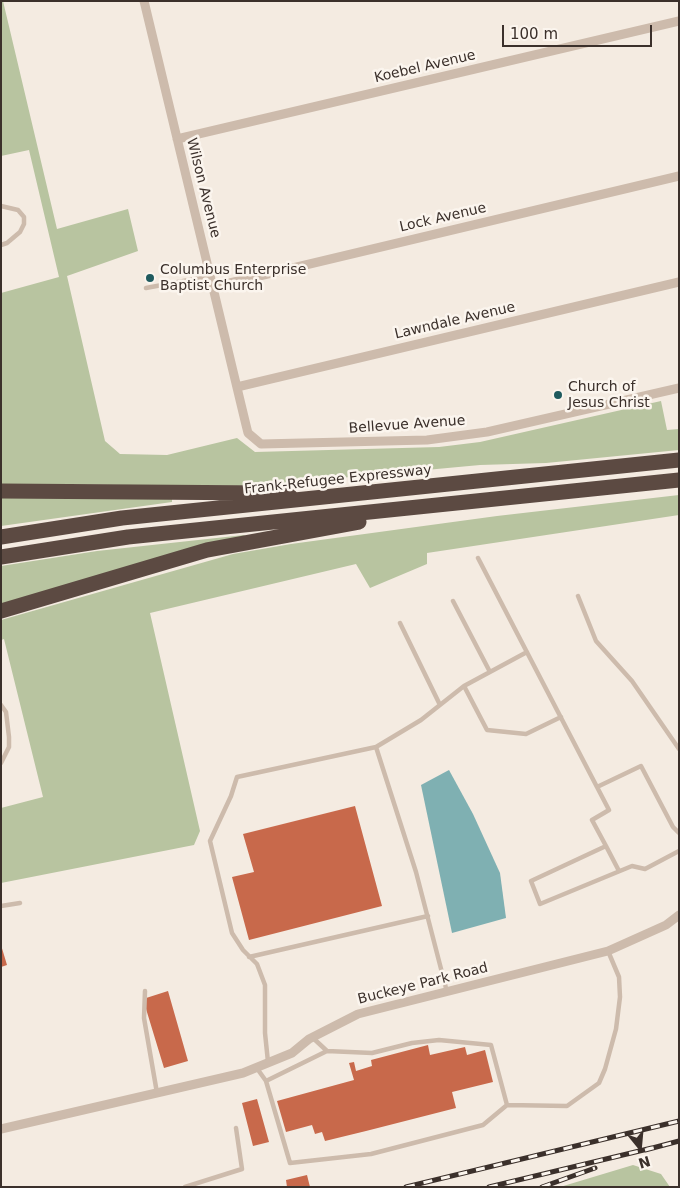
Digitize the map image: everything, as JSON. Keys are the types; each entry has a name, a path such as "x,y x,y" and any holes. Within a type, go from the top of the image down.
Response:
{"highway":[{"name":"Frank-Refugee Expressway","path":"1,537 122,518 679,460"},
{"path":"1,557 128,537 679,480"},
{"path":"1,491 272,493 308,500"},
{"path":"1,611 207,550 350,524 396,510"}],"street":[{"name":"Wilson Avenue","path":"144,1 248,433 253,439"},
{"name":"Koebel Avenue","path":"177,139 679,21"},
{"name":"Lock Avenue","path":"213,287 679,176"},
{"name":"Lawndale Avenue","path":"237,387 679,282"},
{"name":"Bellevue Avenue","path":"253,439 261,444 270,446 428,440 487,432 679,388"},
{"name":"Buckeye Park Road","path":"1,1129 243,1073 292,1052 312,1037 358,1014 608,951 666,925 679,915"}],"lane":[{"path":"1,206 18,210 24,217 24,224 20,232 8,243 1,244"},
{"path":"146,288 210,276"},
{"path":"478,558 609,810 592,820 618,871"},
{"path":"578,596 596,641 632,681 679,749"},
{"path":"453,601 490,672"},
{"path":"400,623 440,705"},
{"path":"268,1062 265,1033 265,985 257,964 249,957 232,933 210,841 231,796 237,777 376,747 421,720 464,686 527,652"},
{"path":"464,686 488,730 526,734 561,717"},
{"path":"1,705 6,712 9,747 1,762"},
{"path":"376,747 431,926 447,992"},
{"path":"597,787 641,766 673,827 679,833"},
{"path":"606,846 531,881 540,904 632,866 645,869 679,851"},
{"path":"1,906 20,902"},
{"path":"249,957 428,916"},
{"path":"256,1067 266,1081 290,1163 371,1154 483,1125 507,1106 567,1106 598,1083 605,1069 616,1029 620,997 619,977 608,951"},
{"path":"145,990 144,1018 158,1093"},
{"path":"312,1037 327,1051"},
{"path":"266,1081 327,1051 372,1053 412,1043 439,1040 491,1045 507,1106"},
{"path":"186,1187 242,1169 236,1128"}],"green space":[{"path":"1,1 3,1 57,229 128,209 138,251 67,276 105,441 120,454 167,455 237,438 255,452 439,447 480,442 661,401 667,430 679,429 679,450 546,463 480,465 253,486 1,484 1,293 59,277 29,150 1,156"},
{"path":"679,495 679,515 427,553 427,564 370,588 356,564 150,613 200,831 194,845 1,883 1,808 43,797 4,639 1,640 1,620 233,554 291,544 497,516"},
{"path":"1,497 172,499 172,502 1,526"},
{"path":"244,535 247,537 1,606 1,566 97,551"},
{"path":"633,1165 661,1174 670,1187 560,1187"}],"water":[{"path":"449,770 473,814 500,873 506,918 452,933 421,785"}],"building":[{"path":"355,806 382,906 249,940 232,877 254,872 243,834"},
{"path":"1,945 7,965 1,967"},
{"path":"168,991 188,1061 164,1068 143,999"},
{"path":"428,1045 430,1055 465,1047 467,1055 485,1050 493,1082 452,1092 456,1108 325,1141 322,1132 315,1134 312,1125 286,1132 277,1101 354,1080 349,1063 354,1062 356,1071 372,1066 371,1060"},
{"path":"257,1099 269,1142 253,1146 242,1103"},
{"path":"307,1175 310,1187 287,1187 286,1180"}],"railway":[{"path":"406,1187 679,1121"},
{"path":"645,1150 679,1141"},
{"path":"489,1187 652,1148"},
{"path":"542,1187 595,1168"}],"place":[{"name":"Columbus Enterprise Baptist Church","path":"150,278"},
{"name":"Church of Jesus Christ","path":"558,395"}]}
